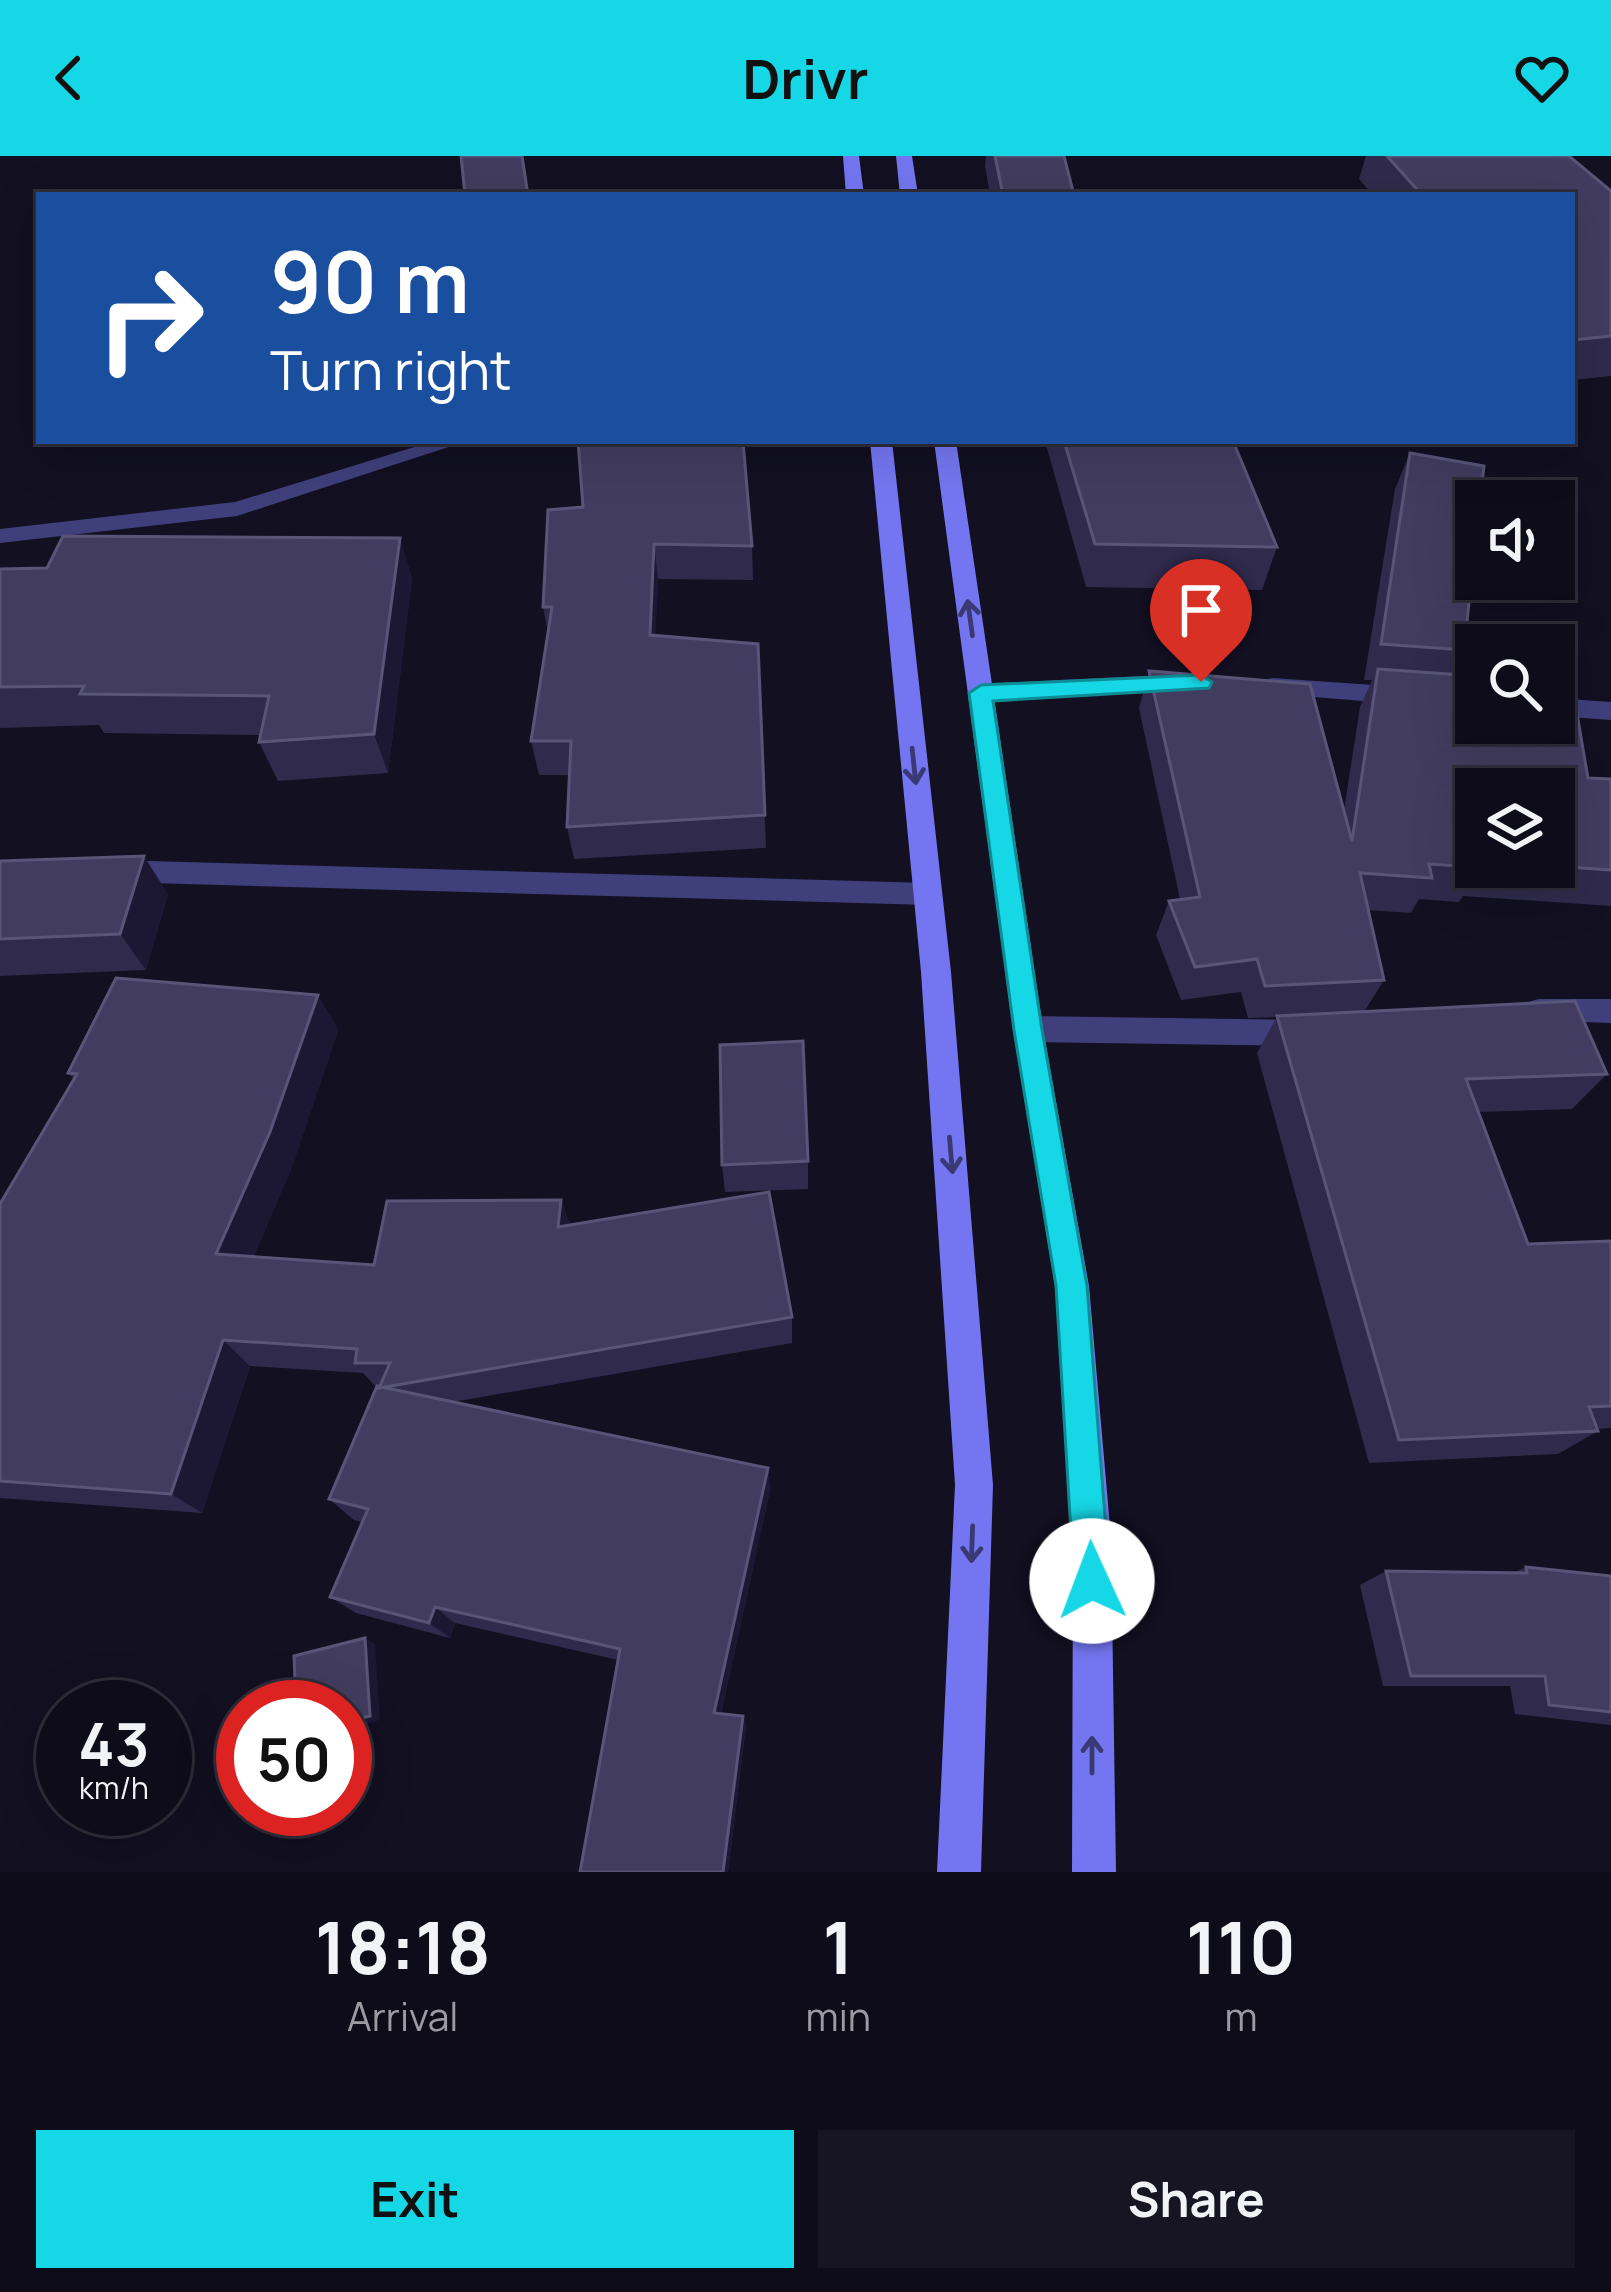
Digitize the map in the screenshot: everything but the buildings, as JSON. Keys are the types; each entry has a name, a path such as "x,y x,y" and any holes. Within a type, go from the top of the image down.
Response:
{"main road":[{"path":"851,156 856,192"},
{"path":"904,156 909,192"},
{"path":"881,444 928,894 974,1485 959,1872"},
{"path":"945,444 1028,1030 1072,1286 1090,1515 1094,1872"}],"street":[{"path":"0,536 237,508 446,444"},
{"path":"981,693 1201,682"},
{"path":"1246,686 1455,700"},
{"path":"1575,708 1611,711"},
{"path":"95,871 928,894"},
{"path":"1508,1014 1611,1010"},
{"path":"1028,1030 1181,1036 1337,1033"}],"route":[{"path":"1092,1581 1072,1286 1028,1030 981,693 1201,682"}]}
